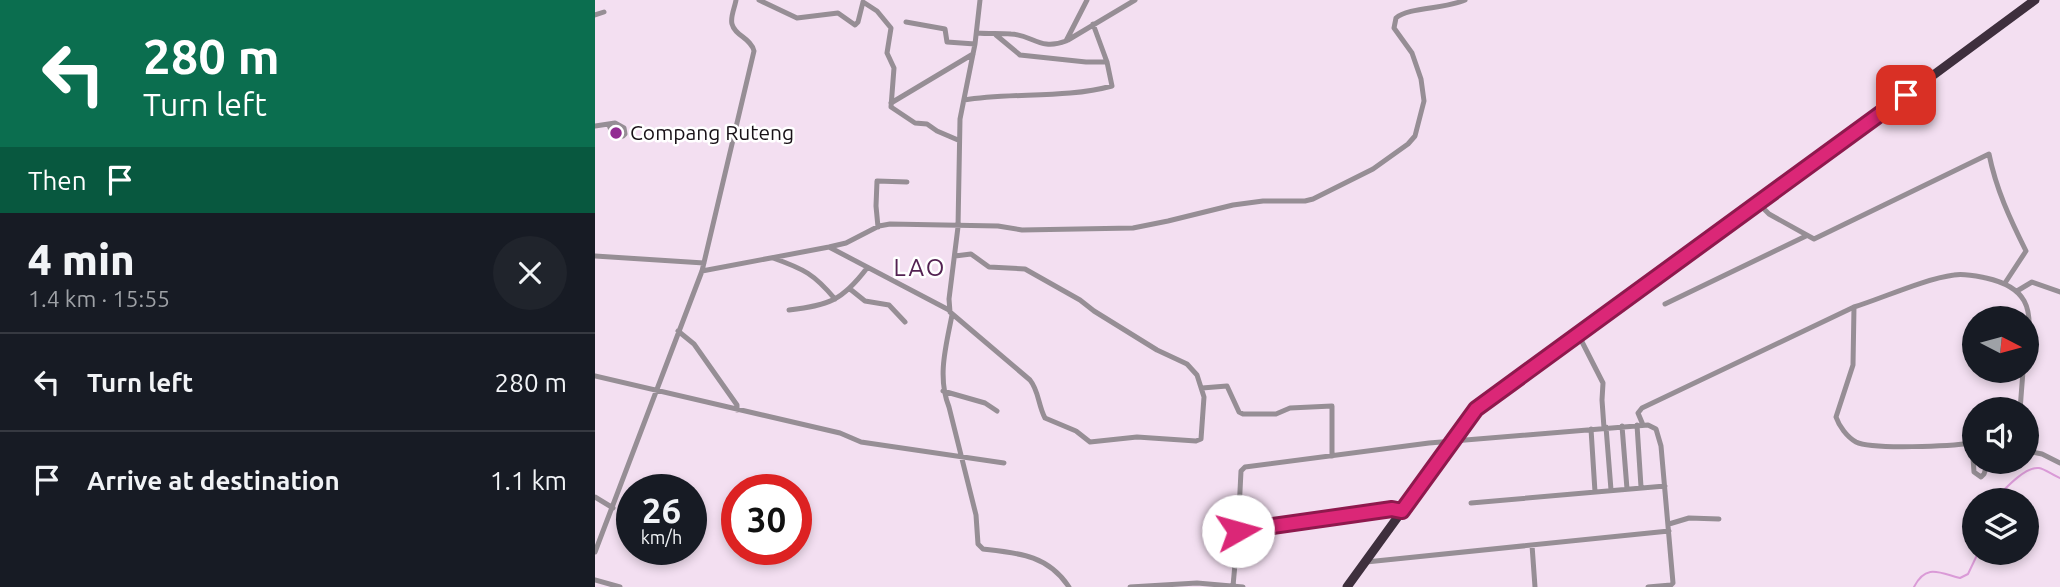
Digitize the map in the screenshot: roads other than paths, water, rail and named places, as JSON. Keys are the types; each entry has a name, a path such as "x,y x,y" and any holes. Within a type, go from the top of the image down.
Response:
{"highway":[{"path":"1346,587 1476,409 1759,204 2022,3 2035,0"}],"street":[{"path":"595,552 702,271 754,51 750,42 733,26 736,0"},
{"path":"759,0 795,18 838,13 855,25 863,1 877,11 891,28 887,54 894,68 891,103 893,109 915,123 927,124 958,140"},
{"path":"980,0 977,33 958,140 958,227 941,379 977,514 980,547 1024,555 1048,563 1069,587"},
{"path":"1066,41 1087,0"},
{"path":"977,33 1014,34 1041,44 1055,44 1066,41 1135,0"},
{"path":"702,271 846,243 890,224 998,226 1022,230 1133,228 1233,205 1313,199 1373,169 1415,136 1424,101 1423,88 1414,58 1394,28 1396,18 1407,11 1427,10 1465,0"},
{"path":"595,15 604,12"},
{"path":"906,22 945,29 947,43 975,44"},
{"path":"964,100 1110,87 1113,85 1107,62 1093,24"},
{"path":"994,34 1017,54 1107,62"},
{"path":"891,103 973,54"},
{"path":"595,126 610,125"},
{"path":"1759,204 1767,213 1816,239 1989,154 1996,184 2026,251 2005,283"},
{"path":"878,227 877,181 907,182"},
{"path":"1665,304 1806,236"},
{"path":"829,247 950,312 1030,380 1038,391 1045,418 1076,431 1090,442 1137,437 1201,439 1205,388 1187,364 1157,350 1025,268 989,267 971,254 955,256"},
{"path":"595,256 704,263"},
{"path":"773,258 820,280 835,299"},
{"path":"789,310 821,306 835,299 850,289 867,268"},
{"path":"1641,487 1641,408 1854,307 1956,274 2005,283 2017,291 2026,306"},
{"path":"2017,291 2032,282 2060,292"},
{"path":"850,289 867,302 889,305 905,322"},
{"path":"1854,307 1853,365 1836,417 1846,433 1860,443 1916,446 1962,444"},
{"path":"678,331 694,344 737,405 737,410"},
{"path":"1578,334 1603,383 1601,400 1611,491"},
{"path":"595,376 840,433 861,442 1004,463"},
{"path":"1205,388 1228,387 1239,412 1243,415 1276,414 1290,408 1332,406 1332,456"},
{"path":"943,391 985,403 997,411"},
{"path":"1233,586 1242,468 1451,442 1640,425 1654,427 1659,435 1672,584 1648,587"},
{"path":"1622,426 1627,489"},
{"path":"1591,429 1595,492"},
{"path":"2039,453 2060,463"},
{"path":"1471,503 1665,486"},
{"path":"595,497 613,508"},
{"path":"1238,531 1392,509 1402,511"},
{"path":"1363,563 1669,528 1689,518 1719,519"},
{"path":"1532,545 1535,587"},
{"path":"595,580 620,587"},
{"path":"1134,587 1197,583 1243,587"}],"waterway":[{"path":"2007,488 2033,468 2060,478"},
{"path":"1914,587 1923,575 1929,572 1960,578 1968,574 1972,565"}],"place":[{"name":"Compang Ruteng","path":"616,133"}],"district":[{"name":"LAO","path":"920,268"}]}
